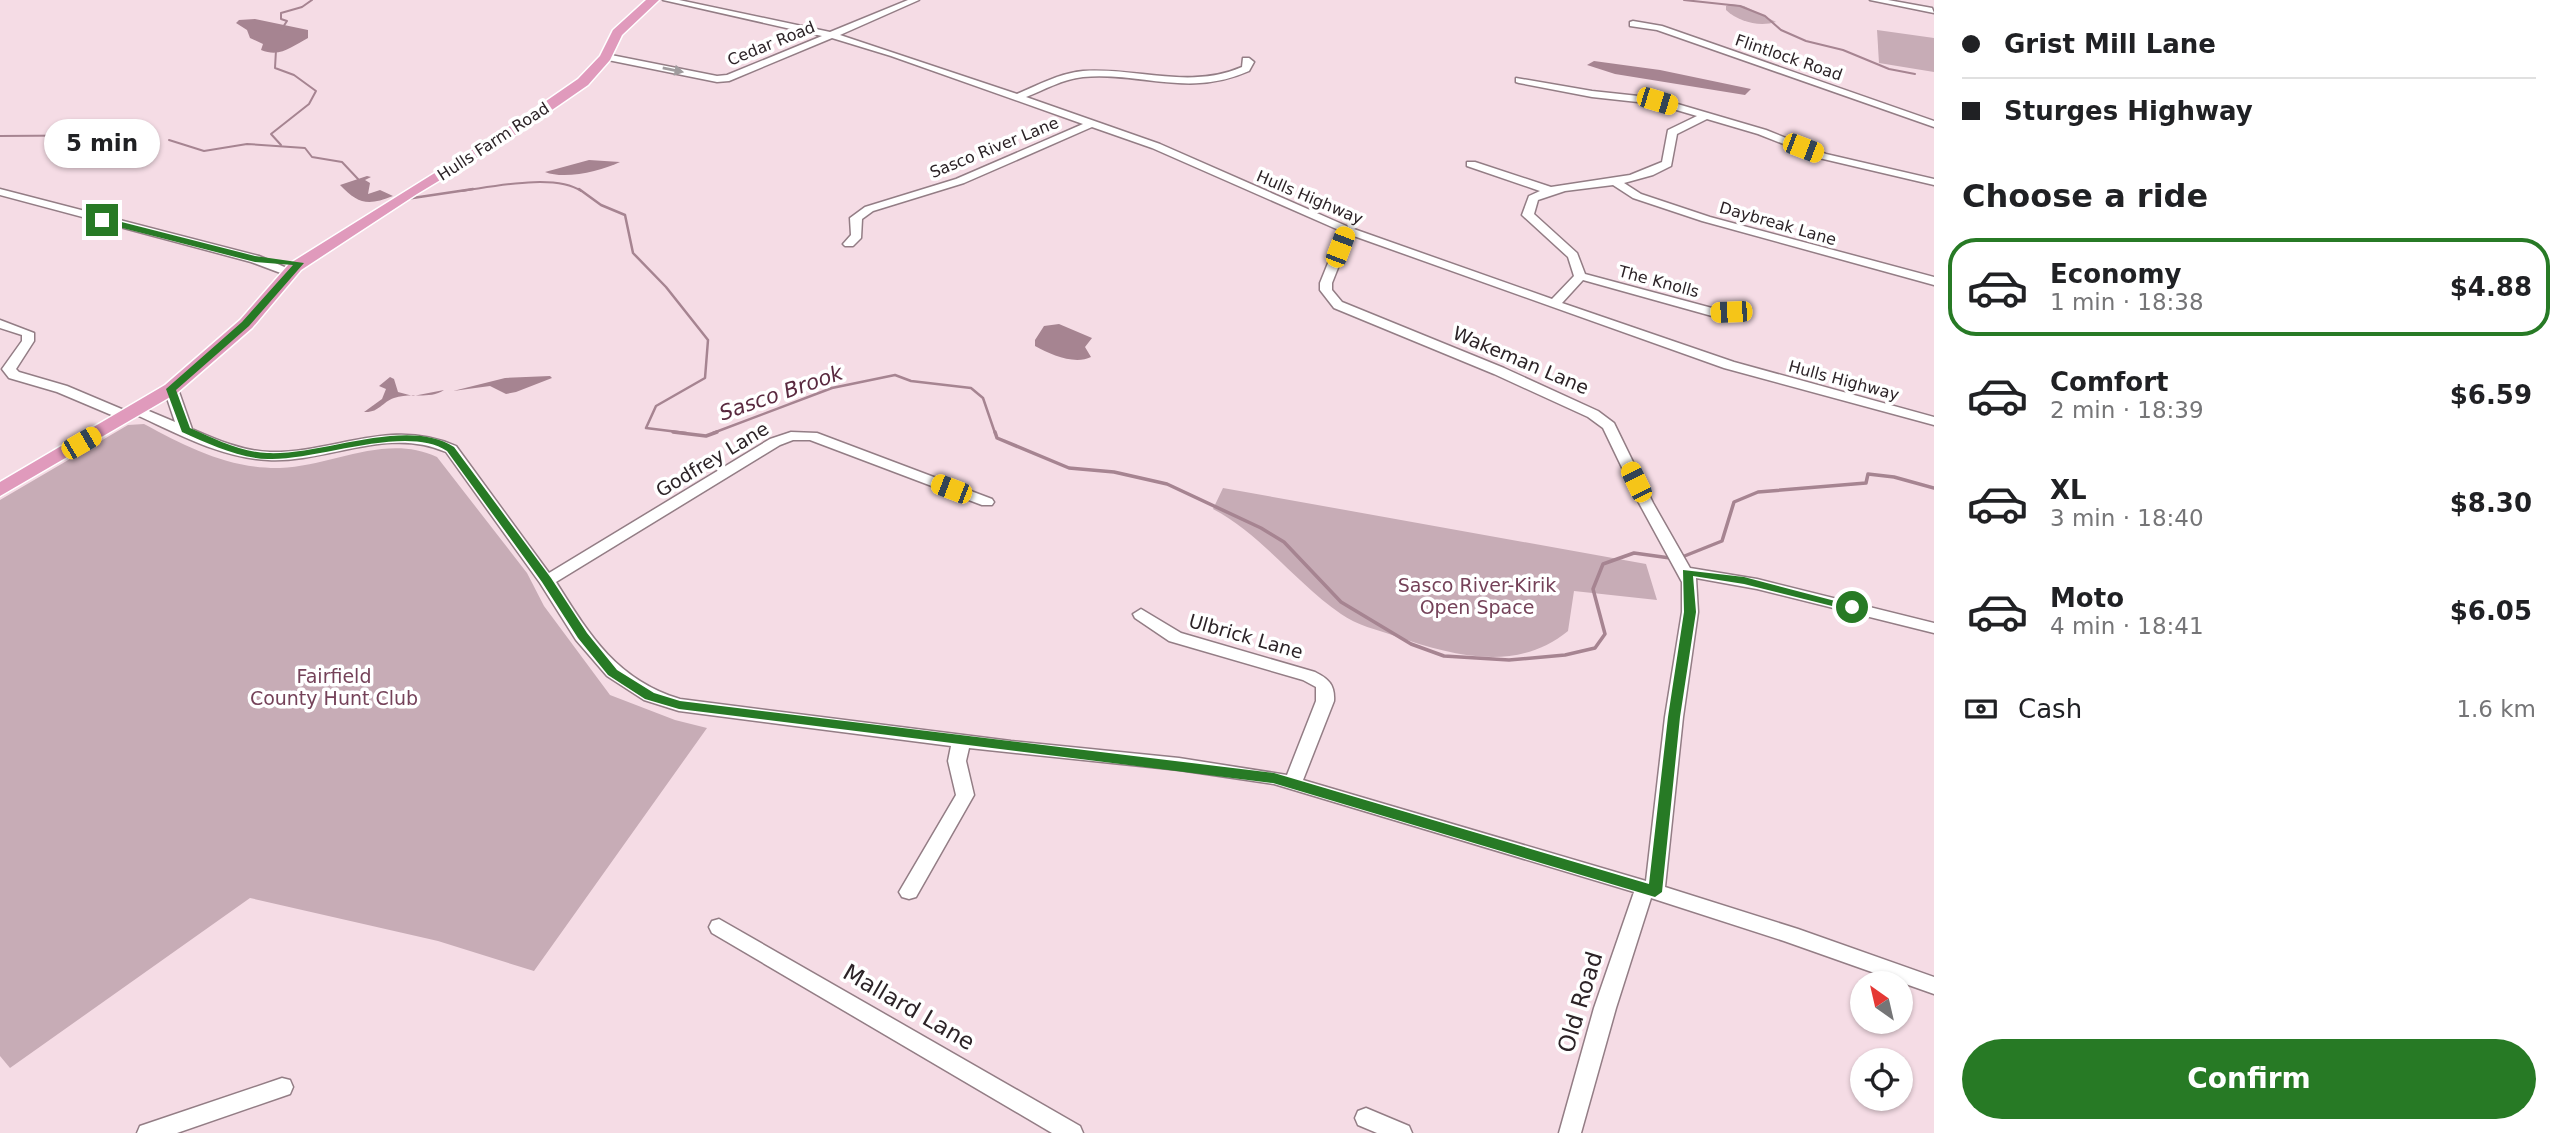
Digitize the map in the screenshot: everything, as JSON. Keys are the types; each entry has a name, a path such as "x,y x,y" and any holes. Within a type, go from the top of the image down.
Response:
{"main road":[{"name":"Hulls Farm Road","path":"0,490 171,389 246,324 299,264 515,129 602,62 617,33 653,1"}],"street":[{"name":"Cedar Road","path":"602,62 634,62 717,79 729,78 915,0"},
{"path":"1874,0 1932,11"},
{"name":"Hulls Highway","path":"653,1 671,1 831,35 1156,146 1347,230 1729,365 1934,421"},
{"name":"Flintlock Road","path":"1633,24 1659,28 1934,124"},
{"path":"1018,97 1066,77 1083,74 1197,82 1220,80 1246,69 1249,62 1246,60"},
{"path":"1519,79 1592,94 1657,101 1762,132 1823,156 1934,182"},
{"path":"1555,303 1580,276 1573,256 1528,215 1533,198 1548,190 1617,183 1647,176 1668,164 1672,132 1705,116"},
{"name":"Sasco River Lane","path":"849,244 857,236 856,218 869,209 960,181 1093,123"},
{"path":"1471,164 1548,190"},
{"name":"Daybreak Lane","path":"1617,183 1637,196 1706,219 1934,281"},
{"path":"0,192 255,259 299,264"},
{"name":"Wakeman Lane","path":"1347,230 1326,283 1326,290 1338,305 1522,382 1593,414 1609,426 1679,562"},
{"name":"The Knolls","path":"1580,276 1712,312 1731,312"},
{"path":"0,324 28,333 28,341 9,369 14,375 185,430 232,450 267,456 315,453 402,438 443,444 451,449 547,580 582,636 613,672 650,696 679,705 961,741 1179,764 1293,783 1791,934 1934,986"},
{"path":"171,389 185,430"},
{"name":"Godfrey Lane","path":"547,580 775,442 791,436 812,436 987,502"},
{"path":"1679,562 1934,628"},
{"name":"Old Road","path":"1570,1133 1605,1008 1650,890 1690,612 1679,562"},
{"name":"Ulbrick Lane","path":"1141,614 1175,637 1302,674 1322,683 1326,690 1325,701 1293,783"},
{"path":"909,892 965,795 957,761 961,741"},
{"name":"Mallard Lane","path":"719,927 1072,1133"},
{"path":"148,1133 282,1087"},
{"path":"1366,1118 1401,1133"}],"green space":[{"path":"1726,6 1744,6 1776,22 1756,24 1743,20 1726,10"},
{"path":"1877,30 1934,38 1934,72 1879,63"},
{"name":"Fairfield County Hunt Club","path":"144,424 209,455 243,465 280,468 300,466 379,449 398,448 418,450 437,457 527,573 544,606 610,695 675,720 707,728 534,971 438,941 250,898 10,1068 0,1056 0,500 128,425"},
{"name":"Sasco River-Kirik Open Space","path":"1223,488 1646,564 1657,600 1574,591 1568,631 1548,644 1528,652 1506,656 1484,657 1439,650 1367,627 1341,614 1308,588 1263,545 1213,509"}],"shaded area":[{"path":"255,19 308,30 308,38 280,52 261,50 263,44 250,38 247,30 236,23 239,20"},
{"path":"1594,61 1660,70 1751,89 1745,95 1615,74 1587,65"},
{"path":"589,160 620,162 583,173 562,175 545,172"},
{"path":"371,177 365,180 370,183 368,194 380,190 393,196 377,201 364,201 352,196 340,185"},
{"path":"1059,324 1092,338 1085,347 1091,357 1070,359 1035,346 1035,340 1044,326"},
{"path":"390,377 394,379 398,392 411,396 394,398 373,411 364,412 382,399 386,389 379,386"},
{"path":"505,378 552,378 506,394 490,386 453,391"},
{"path":"444,390 432,395 416,395"}],"waterway":[{"path":"281,30 287,21 281,19 281,13 302,7 312,0"},
{"path":"1684,0 1740,6 1765,16 1781,30 1806,41 1843,50 1889,69 1915,74"},
{"path":"276,50 275,68 294,75 316,91 309,104 271,134 281,145"},
{"name":"Sasco Brook","path":"0,136 144,135"},
{"name":"Sasco Brook","path":"169,140 204,151 247,144 305,148 312,157 342,162 358,179"},
{"name":"Sasco Brook","path":"461,191 540,182 570,186 581,191"},
{"name":"Sasco Brook","path":"406,199 473,189"},
{"name":"Sasco Brook","path":"579,189 601,205 625,215 633,253 666,287 708,340 705,378 656,406 646,428 686,433"},
{"name":"Sasco Brook","path":"713,433 832,388 895,375 911,381 971,388 983,398 995,433"},
{"name":"Sasco Brook","path":"673,432 706,436 717,432"},
{"name":"Sasco Brook","path":"995,432 997,438 1069,468 1114,472 1167,484 1261,528 1284,542 1341,602 1411,644 1444,656 1509,660 1565,655 1595,648 1605,634 1593,589 1603,564 1634,553 1670,558"},
{"name":"Sasco Brook","path":"1682,557 1722,541 1734,502 1758,492 1866,483 1868,474 1894,477 1934,488"}],"route":[{"path":"102,220 255,259 299,263 246,324 171,389 185,430 232,450 267,456 315,453 402,438 431,440 443,444 451,449 547,580 582,636 613,672 650,696 679,705 1011,747 1179,764 1274,778 1557,860 1655,892 1674,717 1690,612 1691,591 1687,572 1744,581 1852,607"}]}
